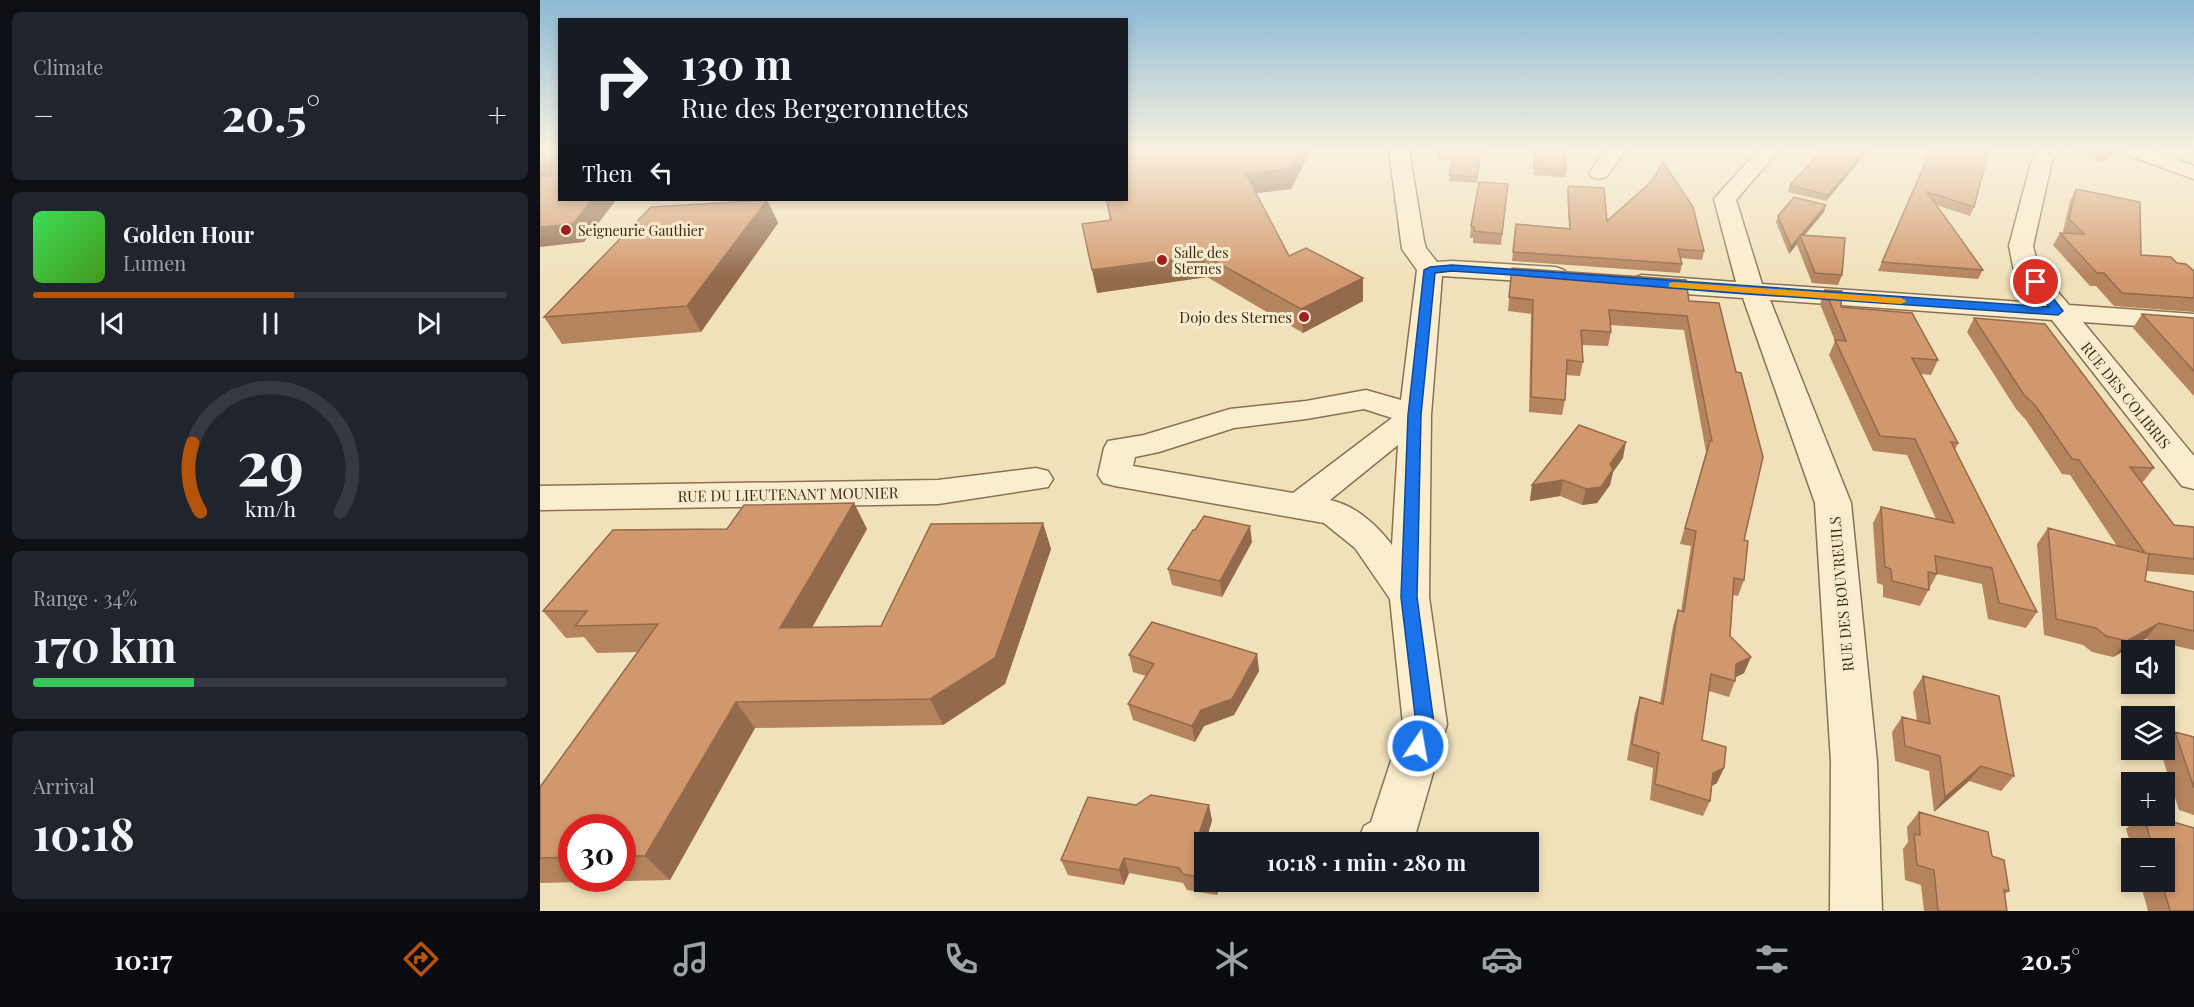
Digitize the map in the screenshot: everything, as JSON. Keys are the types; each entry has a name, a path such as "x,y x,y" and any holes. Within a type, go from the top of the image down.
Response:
{"street":[{"path":"1393,832 1425,724 1409,597 1414,415 1430,270 1414,249 1405,193"},
{"name":"RUE DES BOUVREUILS","path":"1730,193 1725,199 1749,283 1754,291 1833,503 1854,762 1856,911"},
{"name":"RUE DES COLIBRIS","path":"2034,193 2021,246 2027,271 2194,478"},
{"path":"1430,270 1452,268 1584,278"},
{"path":"1619,281 2194,322"},
{"path":"1409,597 1368,539 1334,513 1115,475 1120,448 1147,446 1230,419 1306,410 1366,399 1414,415"},
{"path":"1300,506 1414,415"},
{"name":"RUE DU LIEUTENANT MOUNIER","path":"540,498 938,492 1036,479"}],"building":[{"path":"540,193 558,193 558,201 591,201 573,224 540,227"},
{"path":"1128,193 1256,193 1289,256 1306,248 1363,278 1301,309 1204,255 1092,270 1082,224 1111,220 1107,201 1128,201"},
{"path":"1477,193 1507,193 1502,234 1474,231 1474,227 1471,226"},
{"path":"1568,193 1604,193 1607,221 1639,193 1683,193 1693,207 1704,251 1678,249 1682,264 1513,252 1516,224 1570,229"},
{"path":"1912,193 1927,193 1983,270 1882,262"},
{"path":"1929,193 1978,193 1974,207"},
{"path":"2075,193 2093,193 2140,202 2141,255 2171,257 2177,263 2186,264 2194,271 2194,298 2122,293 2104,273 2097,273 2060,233 2084,234 2069,219"},
{"path":"1794,197 1826,205 1791,247 1778,216"},
{"path":"766,201 687,306 544,317 651,207"},
{"path":"1800,235 1845,238 1842,275 1815,273"},
{"path":"1512,268 1686,280 1689,301 1719,303 1736,372 1741,373 1763,457 1744,540 1748,541 1744,580 1734,578 1730,636 1751,657 1736,664 1735,681 1711,674 1702,740 1726,747 1724,768 1713,773 1710,801 1655,784 1659,753 1632,744 1640,697 1663,704 1678,610 1684,612 1696,531 1685,528 1710,441 1712,441 1687,316 1609,310 1611,332 1581,330 1583,362 1567,360 1565,400 1531,397 1533,300 1509,297"},
{"path":"1825,290 1842,291 1841,307 1912,313 1938,360 1912,358 1958,443 1951,442 2037,612 1999,603 1992,568 1935,556 1937,574 1928,572 1929,590 1892,581 1891,569 1885,567 1881,507 1954,523 1915,439 1880,436 1835,340 1846,341"},
{"path":"2142,314 2194,318 2194,371"},
{"path":"1974,318 2045,324 2154,468 2130,467 2174,525 2194,527 2194,559 2145,553 2079,460 2072,459 2035,405 2024,395"},
{"path":"1579,425 1626,442 1610,464 1613,469 1601,487 1586,489 1563,480 1532,485"},
{"path":"854,503 780,628 881,626 931,524 1043,523 995,658 930,699 736,702 645,856 636,856 636,814 558,814 558,857 540,858 540,787 658,624 575,626 587,611 543,611 613,530 727,529 744,505"},
{"path":"1204,516 1250,526 1220,581 1168,569"},
{"path":"2048,528 2149,554 2145,581 2194,592 2194,631 2159,623 2129,640 2123,640 2106,636 2096,628 2056,619"},
{"path":"1152,622 1257,654 1232,699 1201,710 1192,726 1128,704 1154,664 1129,655"},
{"path":"1923,676 1999,696 2014,776 1981,766 1945,797 1940,756 1905,746 1902,717 1930,724"},
{"path":"2175,732 2194,737 2194,788"},
{"path":"1151,795 1209,805 1200,831 1205,832 1194,832 1194,876 1183,874 1179,868 1124,858 1119,870 1061,860 1088,797 1136,805"},
{"path":"1919,812 1988,832 1992,856 2004,860 2009,891 2004,890 2007,911 1938,911 1934,870 1917,865 1914,834 1920,835"},
{"path":"2175,822 2194,828 2194,911 2170,911 2165,892 2175,892 2175,838 2150,838 2147,826 2175,826"}],"slow traffic":[{"path":"1673,285 1901,301"}],"place":[{"name":"Seigneurie Gauthier","path":"566,230"},
{"name":"Salle des Sternes","path":"1162,260"},
{"name":"Dojo des Sternes","path":"1304,317"}],"route":[{"path":"1418,746 1425,724 1409,597 1414,415 1430,270 1452,268 1732,290 2058,311 2036,282"}]}
